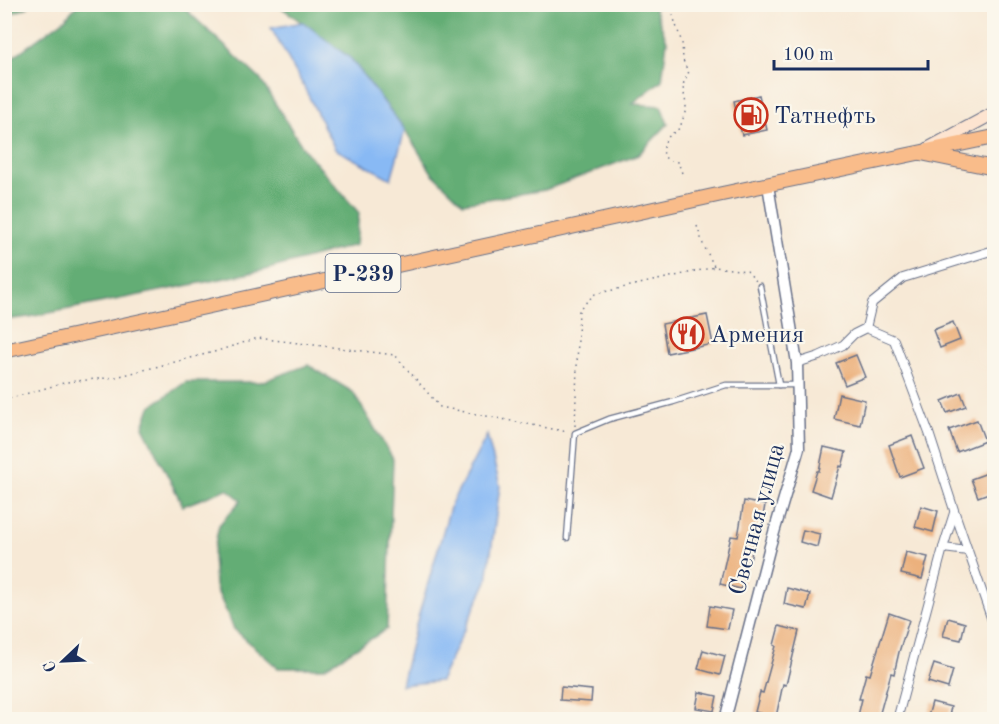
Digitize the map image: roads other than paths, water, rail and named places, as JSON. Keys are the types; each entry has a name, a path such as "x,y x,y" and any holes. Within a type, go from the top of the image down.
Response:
{"main road":[{"path":"921,153 994,113"},
{"name":"Р-239","path":"4,351 768,184 994,137"},
{"path":"921,153 994,168"}],"street":[{"name":"Свечная улица","path":"725,720 770,546 800,448 797,363 768,184"},
{"path":"866,328 872,303 903,278 994,250"},
{"path":"797,363 843,345 854,334 866,328 894,340 929,433 994,626"},
{"path":"897,720 943,548 955,513"},
{"path":"943,548 968,551"}],"lane":[{"path":"760,286 779,385"},
{"path":"567,538 574,433 609,419 726,385 798,385"}],"water":[{"path":"303,22 351,59 405,130 391,179 335,149 271,28"},
{"path":"487,435 500,486 487,581 440,681 401,685 451,504"}],"place":[{"name":"Татнефть","path":"751,115"},
{"name":"Армения","path":"687,334"}]}
